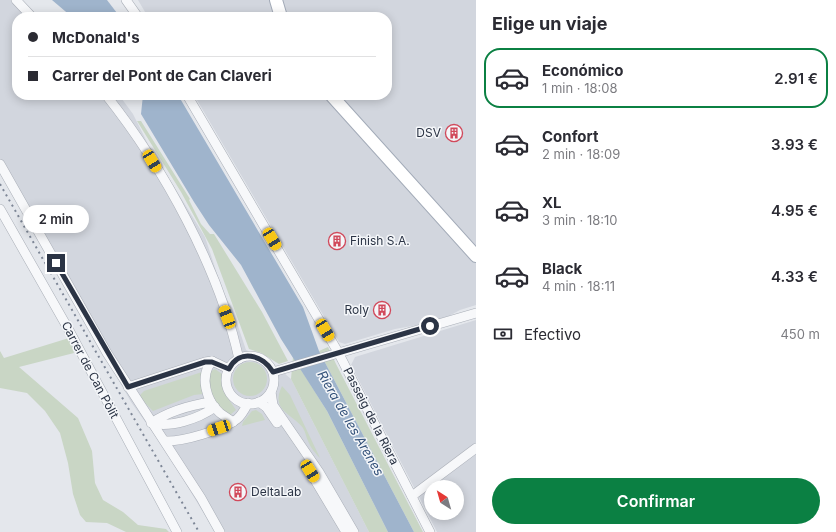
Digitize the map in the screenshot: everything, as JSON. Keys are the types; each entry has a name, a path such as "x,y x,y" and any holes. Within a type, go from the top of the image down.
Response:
{"main road":[{"path":"276,0 280,12"},
{"path":"336,100 476,256"}],"street":[{"path":"16,0 27,12"},
{"path":"126,0 134,12"},
{"path":"110,100 130,125 181,209 203,254 243,357"},
{"name":"Passeig de la Riera","path":"190,100 334,354 412,496 430,532"},
{"path":"0,164 128,387 151,423 165,441 220,532"},
{"name":"Carrer de Can Pòlit","path":"0,209 70,332 177,532"},
{"path":"273,372 476,313"},
{"path":"255,356 263,360 269,365 273,372 273,384 270,392 259,402 248,403 237,400 228,389 226,376 229,369 243,357 255,356"},
{"path":"128,387 205,362 212,362 229,369"},
{"path":"212,362 207,367 205,389 213,405 233,422"},
{"path":"270,392 273,405 318,472 354,532"},
{"path":"259,402 266,407 310,471 346,532"},
{"path":"165,441 195,436 233,422 239,418 248,403"},
{"path":"151,423 168,425 207,412 213,405"},
{"path":"412,496 476,448"}],"shaded area":[{"path":"0,0 22,0 34,12 12,12 12,100 123,100 133,114 149,146 205,237 223,292 232,308 246,350 270,361 291,379 369,532 215,532 166,451 131,402 0,169"},
{"path":"138,0 476,0 476,305 429,323 395,329 345,344 339,342 197,100 392,100 392,12 145,12"},
{"path":"476,320 476,532 437,532 431,520 464,520 464,480 424,480 424,507 351,365 355,357"}],"green space":[{"path":"137,121 141,121 190,199 189,200 201,224 210,234 214,234 262,312 288,361 279,364 261,353 249,349 212,249 181,192"},
{"path":"69,338 74,353 19,367 78,418 92,451 95,483 103,500 123,512 138,525 166,529 169,532 126,532 107,523 86,522 80,515 73,494 68,463 60,433 45,411 27,393 0,388 0,351 4,358"},
{"path":"328,347 423,532 414,532 319,351"},
{"path":"293,357 327,411 388,532 369,532 291,379"},
{"path":"247,362 253,362 257,363 264,369 267,379 266,386 260,393 253,396 247,396 243,395 236,389 233,382 233,376 234,372 240,365"},
{"path":"215,369 222,374 226,393 236,410 230,415 224,413 213,397 210,377 211,371"},
{"path":"202,372 203,394 194,395 153,411 143,401 140,395 144,391"},
{"path":"282,386 290,395 320,458 311,447 303,428 280,406 279,394"},
{"path":"256,410 262,414 265,420 242,426 243,422 252,411"}],"water":[{"path":"52,0 107,0 116,12 66,12"},
{"name":"Riera de les Arenes","path":"142,100 181,100 303,307 319,351 414,532 388,532 327,411 281,339 241,265 209,225 141,114"}],"railway":[{"path":"0,184 199,532"}],"place":[{"name":"DSV","path":"454,133"},
{"name":"Finish S.A.","path":"337,241"},
{"name":"Roly","path":"382,310"},
{"name":"DeltaLab","path":"238,492"}],"route":[{"path":"56,263 128,387 205,362 212,362 229,369 231,365 240,358 247,356 255,356 263,360 269,365 273,372 430,326"}]}
